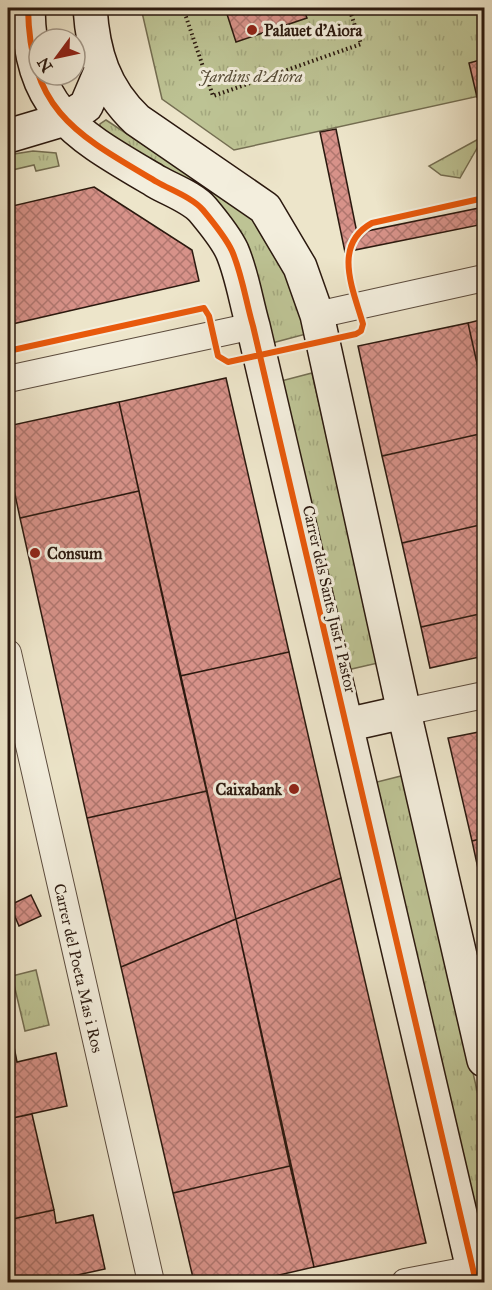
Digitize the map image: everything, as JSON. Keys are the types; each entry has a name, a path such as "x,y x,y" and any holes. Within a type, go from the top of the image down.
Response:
{"street":[{"name":"Carrer dels Sants Just i Pastor","path":"28,8 28,27 38,75 48,96 65,119 90,142 202,208 232,251 253,326 478,1273"},
{"path":"84,15 101,71 121,105 137,120 265,208 300,267 317,315 404,712 484,1060"},
{"path":"8,135 65,119 86,106 101,71"},
{"path":"317,315 484,278"},
{"path":"8,379 253,326"},
{"name":"Carrer del Poeta Mas i Ros","path":"8,653 151,1282"},
{"path":"346,725 484,695"},
{"path":"405,1282 478,1273"}],"path":[{"path":"183,8 213,96 361,44 348,8"}],"green space":[{"name":"Jardins d'Aiora","path":"141,8 484,8 484,95 234,150 162,99"},
{"path":"106,120 224,198 257,223 287,265 306,334 272,343 248,248 242,234 230,218 100,129 100,124"},
{"path":"484,136 460,178 441,175 429,166"},
{"path":"33,151 56,153 59,166 36,171 34,165 8,171 8,155"},
{"path":"312,373 378,663 347,670 281,381"},
{"path":"405,775 484,1121 484,1208 472,1211 373,783"},
{"path":"36,970 49,1025 25,1031 12,976"}],"building":[{"name":"Palauet d'Aiora","path":"225,8 303,8 307,18 236,42"},
{"path":"484,59 484,95 477,97 469,63"},
{"path":"336,129 357,233 484,207 484,224 345,252 320,132"},
{"path":"94,187 192,250 199,281 8,325 8,207"},
{"path":"484,319 484,395 468,323"},
{"path":"468,323 484,395 484,433 382,456 358,346"},
{"path":"226,378 289,652 180,676 119,402"},
{"path":"119,402 139,491 20,518 8,462 8,426"},
{"path":"484,433 484,524 402,543 382,456"},
{"path":"139,491 207,791 87,818 20,518"},
{"path":"484,524 484,613 421,627 402,543"},
{"path":"484,613 484,656 430,668 421,627"},
{"path":"289,652 341,878 236,919 180,676"},
{"path":"484,731 484,838 472,841 448,738"},
{"path":"207,791 236,919 121,967 87,818"},
{"path":"484,838 484,896 472,841"},
{"path":"341,878 426,1243 314,1267 236,919"},
{"path":"31,895 41,916 19,926 10,905"},
{"path":"236,919 290,1166 173,1193 121,967"},
{"path":"8,1017 14,1047 8,1049"},
{"path":"14,1047 17,1062 56,1053 67,1106 8,1119 8,1049"},
{"path":"32,1114 54,1210 8,1220 8,1119"},
{"path":"290,1166 314,1267 249,1282 194,1282 173,1193"},
{"path":"54,1210 56,1223 93,1215 105,1269 45,1282 8,1282 8,1220"}],"cycle path":[{"path":"28,8 31,43 38,72 48,96 63,116 103,149 199,206 223,235 235,260 253,326 476,1282"},
{"path":"8,351 204,308 209,316 218,356 228,362 356,334 361,331 363,324 351,282 349,255 352,243 360,232 372,223 484,198"}],"place":[{"name":"Palauet d'Aiora","path":"252,30"},
{"name":"Consum","path":"35,553"},
{"name":"Caixabank","path":"294,789"}]}
